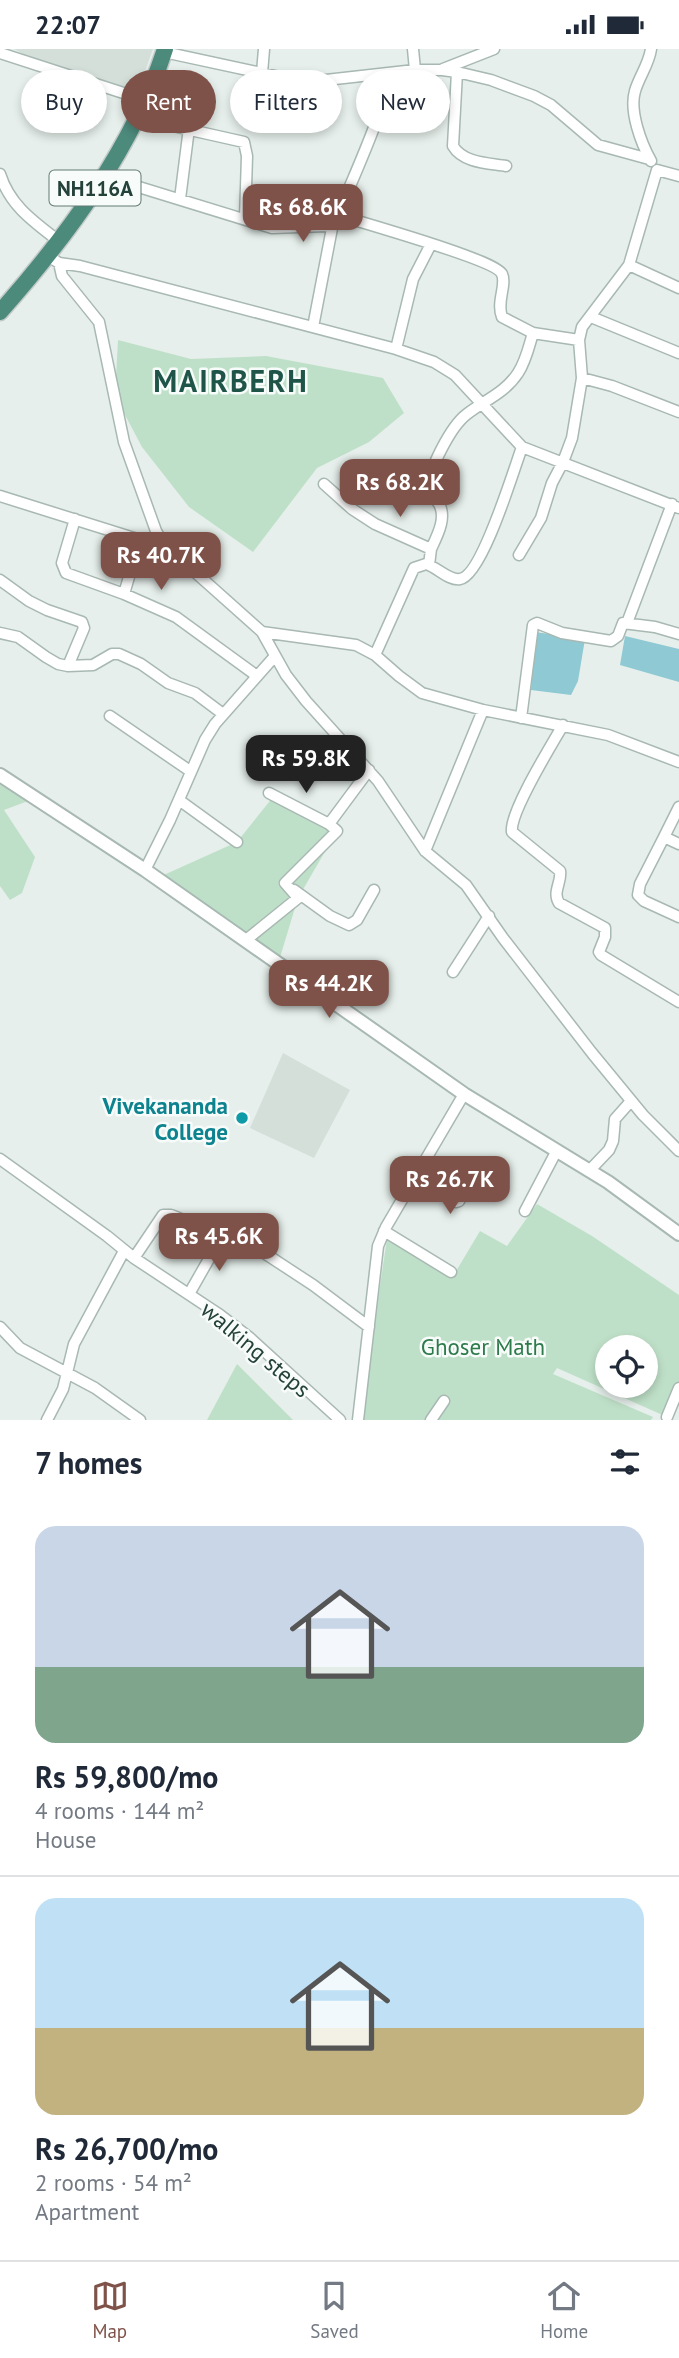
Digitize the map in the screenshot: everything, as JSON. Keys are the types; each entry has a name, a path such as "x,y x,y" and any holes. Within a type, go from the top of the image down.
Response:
{"highway":[{"name":"NH116A","path":"157,70 165,51"},
{"name":"NH116A","path":"0,312 53,260 60,242 128,133"}],"street":[{"path":"262,70 264,49"},
{"path":"413,49 415,70"},
{"path":"442,70 494,49"},
{"path":"651,49 634,93 643,146 657,170 679,176"},
{"path":"165,51 249,70"},
{"path":"0,53 121,92"},
{"path":"450,71 491,80 534,96 551,105 598,145 649,159"},
{"path":"457,72 453,146 457,154 467,159 506,166"},
{"path":"180,199 187,133"},
{"path":"208,133 244,142 247,156 245,219"},
{"path":"313,327 335,219 372,133"},
{"path":"519,555 541,518 574,427 582,378 579,340 582,327 629,265 657,170"},
{"path":"0,174 2,185 23,212 60,242"},
{"path":"103,176 281,228 318,227 335,219 431,244 499,270 503,278 499,309 502,317 533,333 579,340"},
{"path":"396,349 413,279 431,244"},
{"path":"53,260 396,349 434,362 454,375 522,447 676,506 627,623"},
{"path":"53,260 62,276 99,322 124,442 156,531 166,548"},
{"path":"629,265 679,288"},
{"path":"591,317 679,353"},
{"path":"429,565 442,515 439,505 428,490 430,473 459,422 501,393 518,374 533,333"},
{"path":"582,378 622,389 679,412"},
{"path":"375,655 414,568 429,565 453,579 466,577 473,570 487,544 522,447"},
{"path":"324,484 352,509 375,524 431,549"},
{"path":"0,496 166,548 180,557 262,632 275,656 314,712 369,771 425,851 460,879 533,978 631,1101 679,1151"},
{"path":"75,519 62,563 63,569 72,576 124,594 176,617 257,676"},
{"path":"124,594 140,539"},
{"path":"0,580 29,601 82,622 84,628 68,666"},
{"path":"521,718 533,625 537,623 562,633 611,642 618,636 621,625 627,623 679,633"},
{"path":"262,632 356,645 375,655 422,693 483,710 608,735 679,762"},
{"path":"0,633 18,637 58,664 68,666 93,665 112,654 119,654 141,664 168,683 195,693 223,714"},
{"path":"145,870 205,740 223,714 275,656"},
{"path":"425,851 483,710"},
{"path":"110,716 190,771"},
{"path":"563,725 516,813 512,832 560,871 556,894 559,903 605,928 605,937 599,952 601,955 679,1002"},
{"path":"329,824 369,771"},
{"path":"0,775 145,870 464,1094 589,1171 679,1234"},
{"path":"269,793 329,824 337,831 285,883"},
{"path":"178,800 237,842"},
{"path":"679,807 640,884 638,895 644,901 679,917"},
{"path":"664,837 679,844"},
{"path":"285,883 330,916 349,925 357,920 374,890"},
{"path":"246,940 298,898 285,883"},
{"path":"453,972 489,916"},
{"path":"358,1420 376,1258 384,1231 464,1094"},
{"path":"589,1171 609,1150 613,1141 615,1119 631,1101"},
{"path":"524,1211 556,1152"},
{"name":"walking steps","path":"0,1159 124,1251 250,1338 340,1420"},
{"path":"415,1178 456,1202 471,1180"},
{"path":"134,1258 163,1215 171,1215 191,1223"},
{"path":"384,1231 451,1272"},
{"path":"189,1294 222,1236"},
{"path":"258,1249 313,1285 369,1327"},
{"path":"47,1420 62,1389 74,1344 124,1251"},
{"path":"0,1327 20,1348 95,1388 140,1420"},
{"path":"662,1417 679,1388"},
{"path":"430,1420 444,1401"}],"shaded area":[{"path":"14,49 153,49 146,70 121,70 121,86 107,81 107,70 72,70"},
{"path":"283,1053 350,1090 314,1158 250,1128"}],"green space":[{"path":"118,340 191,359 266,356 383,378 404,413 369,442 317,468 253,552 189,507 142,447 115,396"},
{"path":"0,777 36,798 4,810 35,857 22,893 10,900 0,886"},
{"path":"273,797 337,831 298,898 278,964 157,878 237,842"},
{"name":"Ghoser Math","path":"537,1204 592,1236 679,1295 679,1391 667,1417 624,1398 658,1398 658,1335 595,1335 595,1385 557,1368 553,1374 595,1392 595,1398 609,1398 653,1417 651,1420 360,1420 387,1239 452,1278 480,1231 507,1246"},
{"path":"237,1364 293,1420 207,1420"}],"water":[{"path":"535,632 585,639 578,681 571,695 531,690"},
{"path":"625,636 679,649 679,682 620,665"}],"place":[{"name":"Vivekananda College","path":"242,1118"}],"district":[{"name":"MAIRBERH","path":"231,380"}]}
